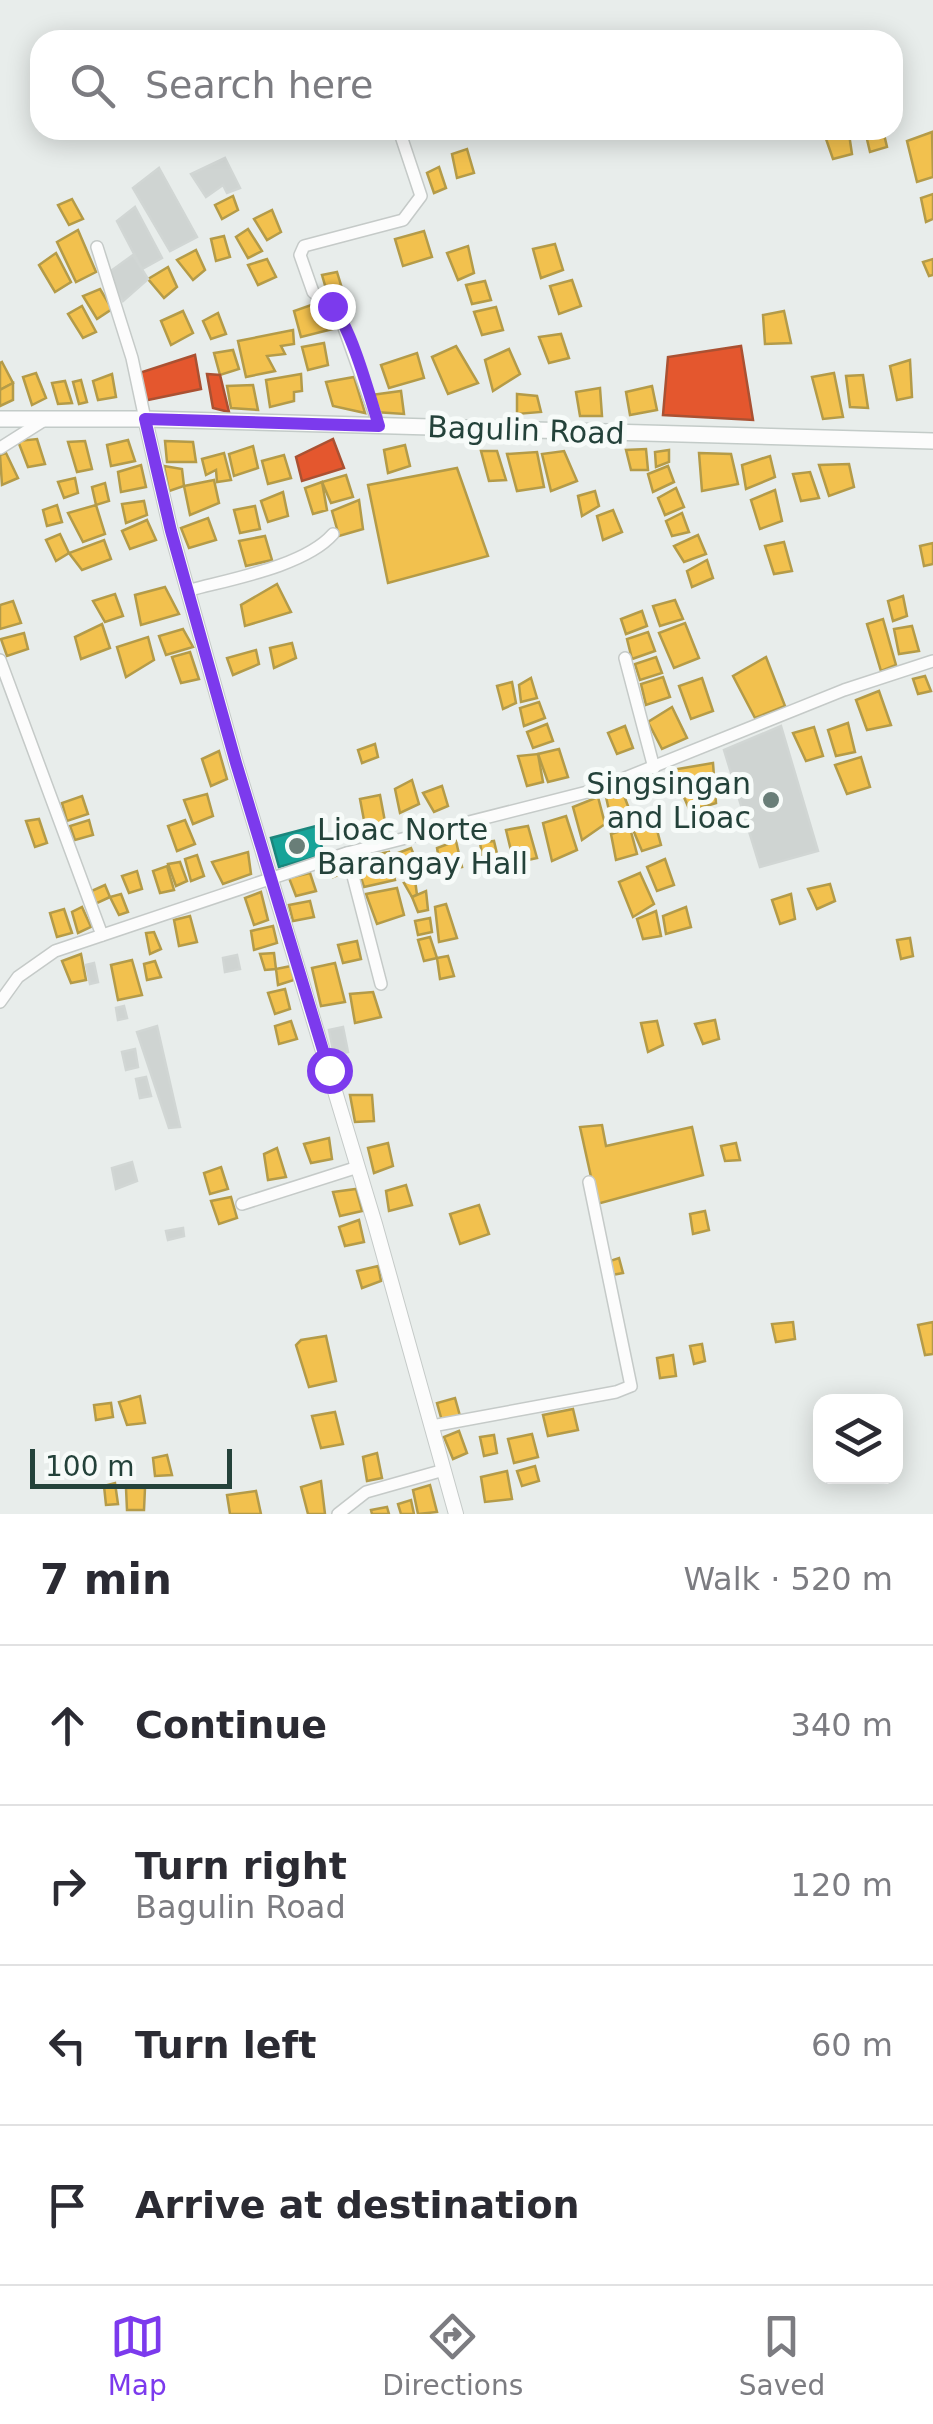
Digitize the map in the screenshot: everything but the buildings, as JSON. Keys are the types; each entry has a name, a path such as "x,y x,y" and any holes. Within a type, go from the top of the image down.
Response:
{"main road":[{"name":"Bagulin Road","path":"0,418 933,441"}],"street":[{"path":"379,426 338,314 312,292 300,255 304,246 409,216 421,196 402,140"},
{"path":"96,248 132,358 171,531 456,1514"},
{"path":"0,448 46,418"},
{"path":"190,590 304,554 333,534"},
{"path":"625,658 654,768"},
{"path":"0,660 102,936"},
{"path":"0,1002 18,977 40,959 102,936 347,853 562,801 844,690 933,661"},
{"path":"347,853 381,984"},
{"path":"242,1204 358,1167"},
{"path":"432,1426 631,1386 589,1182"},
{"path":"338,1514 366,1492 444,1470"}],"place":[{"name":"Singsingan and Lioac","path":"771,800"},
{"name":"Lioac Norte Barangay Hall","path":"297,846"}],"route":[{"path":"329,1070 236,763 171,531 145,419 379,426 361,371 332,306"}]}
